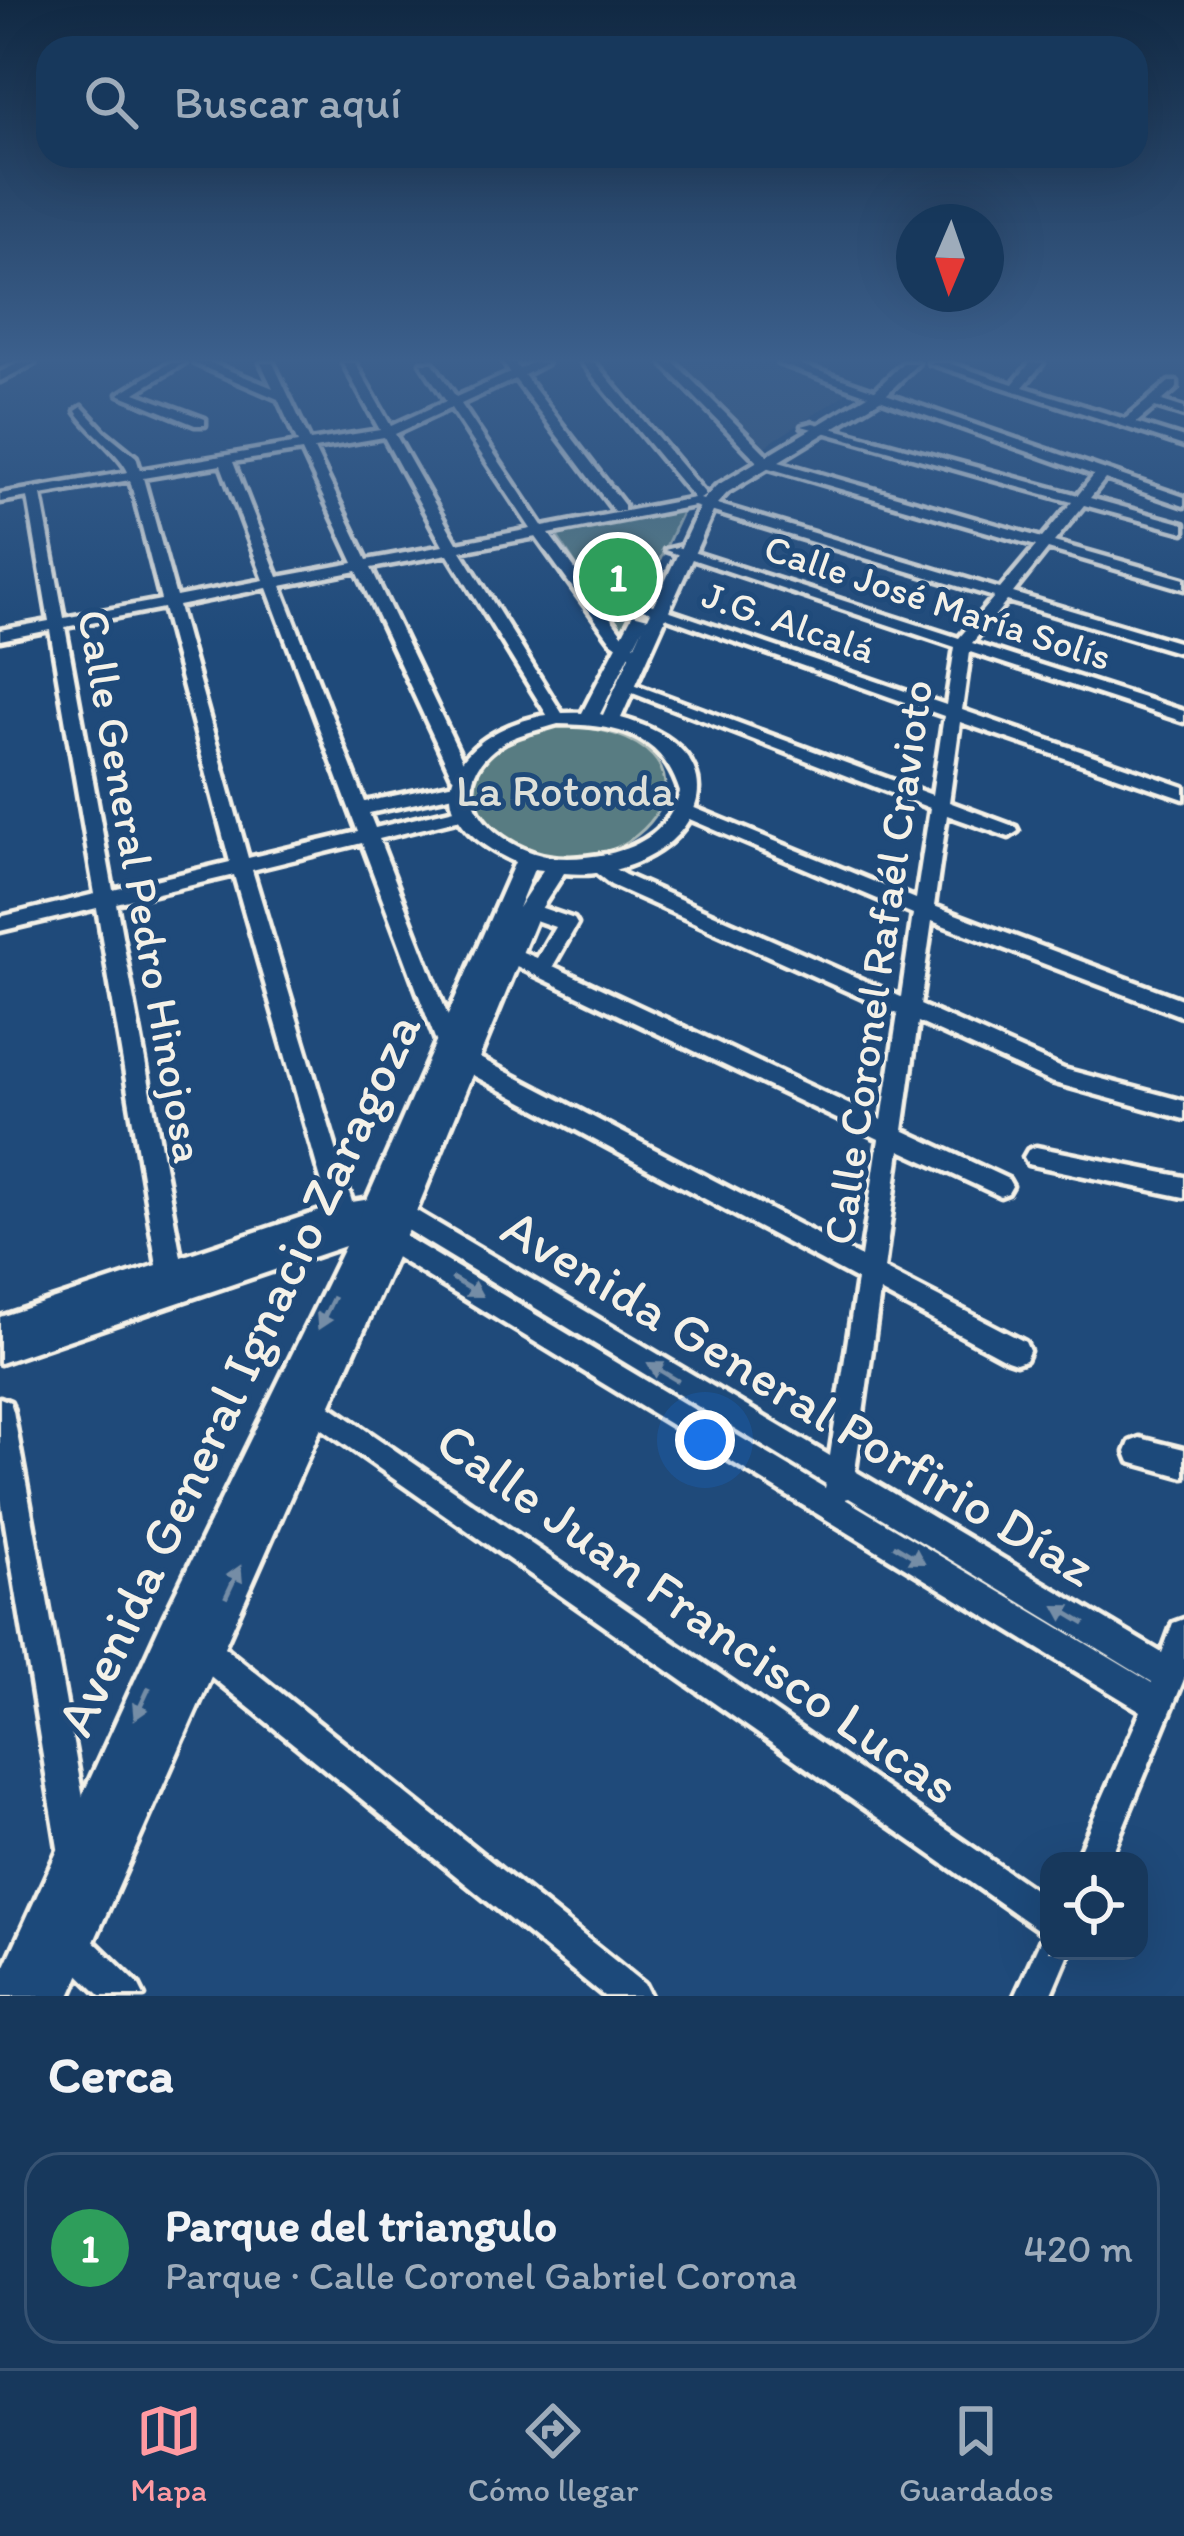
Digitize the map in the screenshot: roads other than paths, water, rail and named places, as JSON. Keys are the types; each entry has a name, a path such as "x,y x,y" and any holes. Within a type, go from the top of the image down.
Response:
{"main road":[{"path":"600,719 704,499 767,456"},
{"path":"600,719 625,687 631,651"},
{"path":"557,718 600,719 647,734 676,755 691,792 686,811 662,840 596,865 542,863 486,841 463,813 460,782 486,743 519,727 557,718"},
{"name":"Avenida General Ignacio Zaragoza","path":"500,950 528,910 542,863"},
{"name":"Avenida General Ignacio Zaragoza","path":"49,1996 75,1850 189,1639 301,1399 371,1224 542,863"},
{"name":"Avenida General Ignacio Zaragoza","path":"12,1996 59,1932 93,1896 189,1639"}],"street":[{"path":"0,1329 371,1224 241,866 128,456"},
{"path":"0,499 248,456"},
{"path":"312,456 364,561 460,782 358,810"},
{"path":"402,456 557,718"},
{"path":"489,456 536,528 631,651"},
{"path":"579,456 619,508"},
{"path":"667,456 704,499"},
{"path":"759,456 1184,584"},
{"path":"918,456 1184,528"},
{"path":"1051,456 1184,502"},
{"path":"226,460 367,836 456,1051 1016,1351"},
{"name":"Calle Coronel Rafaél Cravioto","path":"837,1510 963,644 1102,474"},
{"name":"Calle General Pedro Hinojosa","path":"34,493 172,1282"},
{"path":"536,528 619,508 704,499 1184,639"},
{"path":"0,635 55,620 704,499"},
{"name":"Calle José María Solís","path":"679,552 1184,717"},
{"path":"1007,589 1184,649"},
{"name":"J.G. Alcalá","path":"651,610 1184,793"},
{"path":"0,624 55,620"},
{"path":"625,687 1009,831"},
{"path":"686,811 921,909 1184,1009"},
{"path":"0,924 463,813"},
{"path":"596,865 618,880 1073,1081 1184,1110"},
{"path":"528,910 568,924 541,969"},
{"path":"500,950 1000,1186"},
{"path":"1036,1157 1184,1187"},
{"name":"Avenida General Porfirio Díaz","path":"371,1224 841,1478 1165,1690"},
{"name":"Avenida General Porfirio Díaz","path":"371,1224 837,1510 1165,1690"},
{"path":"0,1351 172,1282"},
{"name":"Calle Juan Francisco Lucas","path":"301,1399 1040,1914"},
{"path":"0,1411 75,1850 93,1896"},
{"path":"1140,1452 1184,1463"},
{"path":"1096,1852 1184,1634"},
{"path":"189,1639 632,1996"},
{"path":"59,1932 126,1996"},
{"path":"1033,1996 1049,1960"}],"place":[{"name":"Parque del triangulo","path":"618,577"}],"park label":[{"name":"La Rotonda","path":"565,790"}]}
